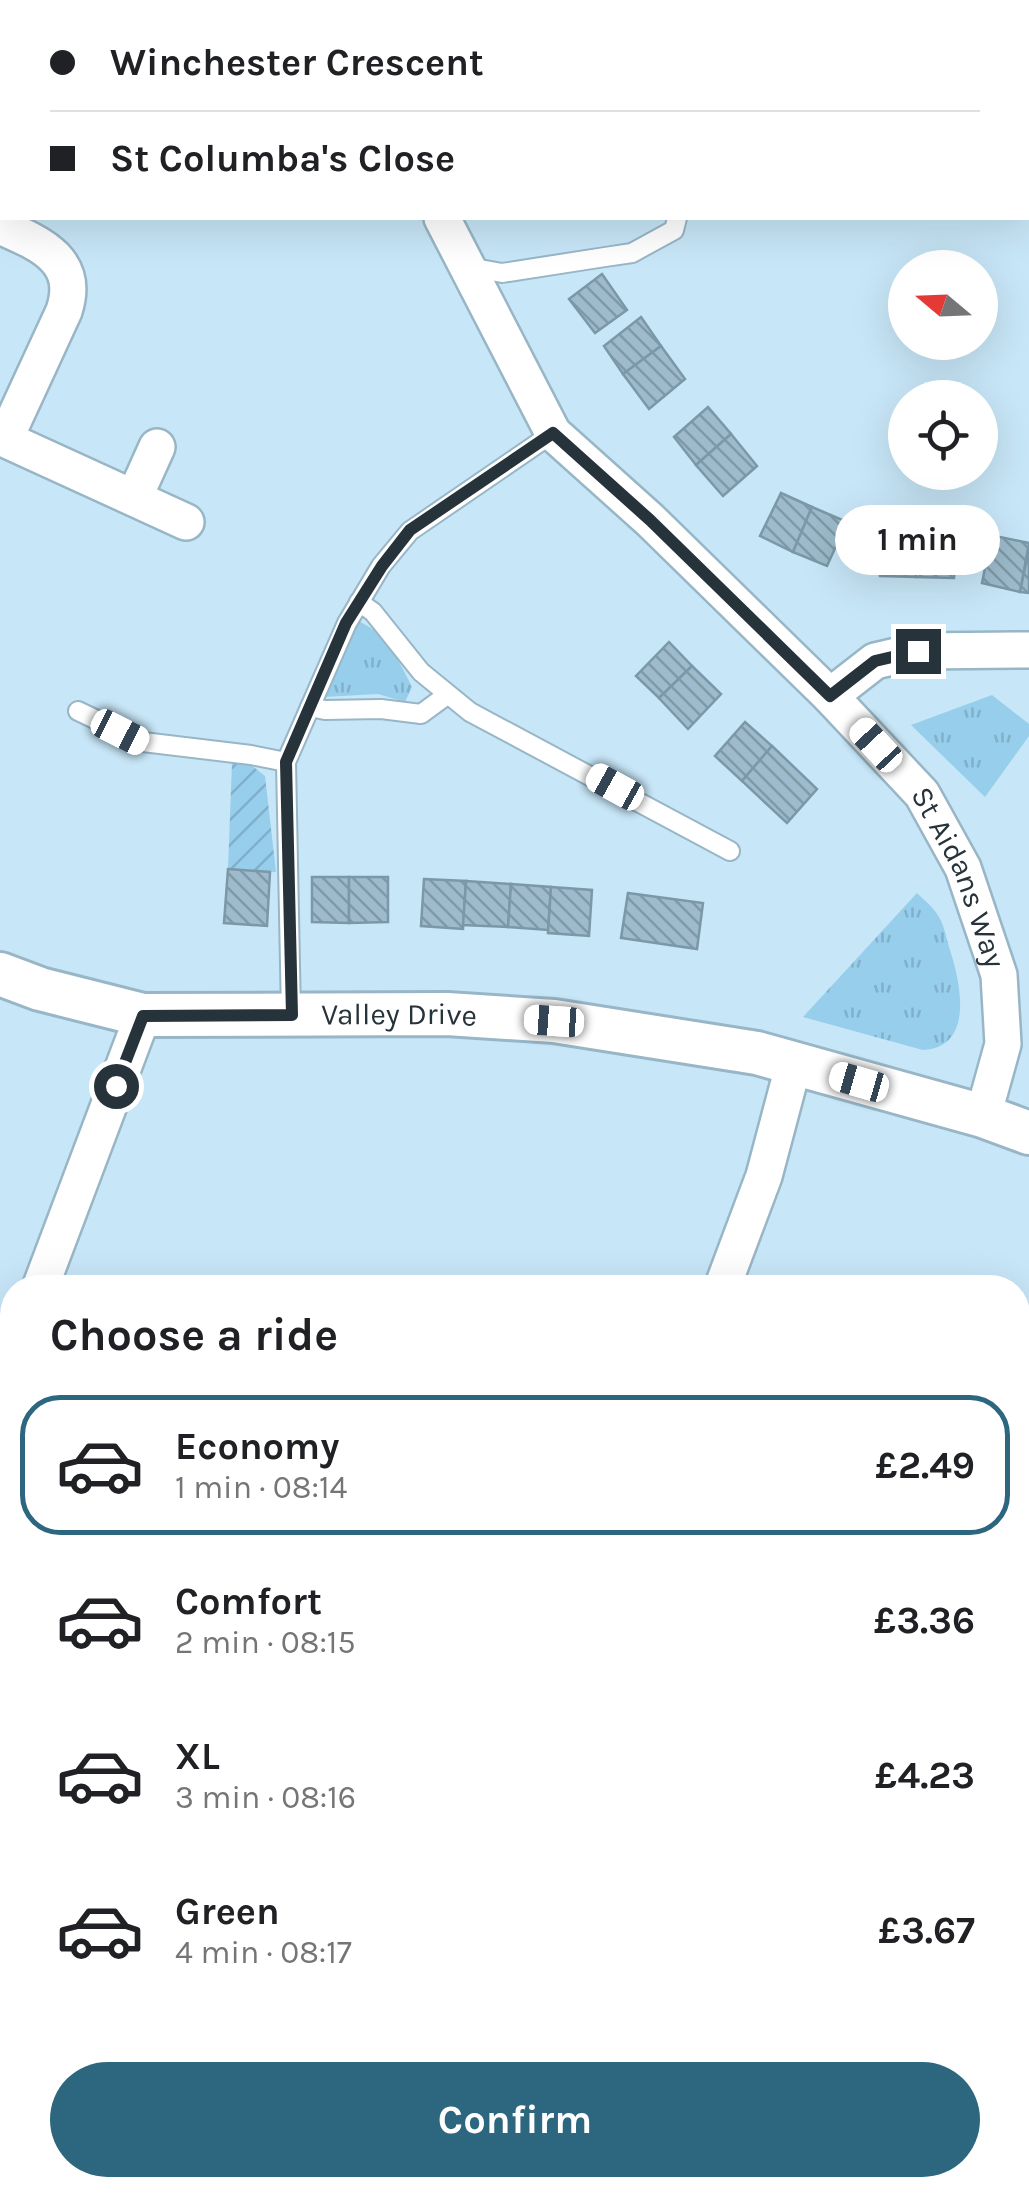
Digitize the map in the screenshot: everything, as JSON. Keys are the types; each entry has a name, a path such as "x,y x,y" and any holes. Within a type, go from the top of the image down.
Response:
{"street":[{"name":"St Aidans Way","path":"443,220 553,433 650,520 830,696 922,794 963,868 999,974 1003,1044 982,1116"},
{"path":"0,226 51,253 63,268 69,288 64,311 2,438 186,522"},
{"path":"134,498 157,447"},
{"path":"830,696 875,661 918,651 1029,650"},
{"name":"Valley Drive","path":"0,974 40,989 143,1016 447,1014 554,1021 756,1053 982,1116 1029,1133"},
{"path":"45,1275 143,1016"},
{"path":"727,1275 764,1176 794,1064"}],"lane":[{"path":"469,267 502,272 632,253 674,230 676,220"},
{"path":"292,1015 286,762 326,665 359,602 410,530 553,433"},
{"path":"359,602 373,612 408,658 447,695 512,737 586,771 730,851"},
{"path":"310,706 420,714 447,695"},
{"path":"78,711 143,742 286,762"}],"green space":[{"path":"357,621 375,631 397,658 412,687 405,702 378,694 324,697"},
{"path":"992,695 1029,724 1029,736 985,797 911,725"},
{"path":"232,763 251,765 265,776 276,872 228,869"},
{"path":"917,893 941,920 957,977 960,1010 951,1037 940,1046 923,1050 803,1017"}],"building":[{"path":"602,274 627,310 595,333 569,299"},
{"path":"641,317 661,346 623,374 604,346"},
{"path":"661,346 685,379 649,409 623,374"},
{"path":"708,407 731,434 696,465 674,437"},
{"path":"731,434 757,466 723,496 696,465"},
{"path":"781,493 812,507 793,552 760,536"},
{"path":"812,507 847,522 827,566 793,552"},
{"path":"884,528 918,529 916,577 880,576 878,556"},
{"path":"918,529 957,532 954,578 916,577"},
{"path":"991,538 1029,543 1020,592 982,583"},
{"path":"1029,549 1029,593 1020,592"},
{"path":"669,642 692,666 659,698 636,676"},
{"path":"692,666 721,694 688,729 659,698"},
{"path":"745,722 772,746 742,781 715,756"},
{"path":"772,746 817,789 787,823 742,781"},
{"path":"228,869 270,872 267,926 224,923"},
{"path":"312,877 349,877 349,923 312,922"},
{"path":"349,877 388,877 388,922 349,923"},
{"path":"424,879 466,881 463,929 421,926"},
{"path":"466,881 511,884 508,927 463,925"},
{"path":"511,884 551,887 548,930 508,927"},
{"path":"551,887 592,890 589,936 548,933"},
{"path":"628,893 703,903 697,949 621,938"}],"route":[{"path":"116,1086 143,1016 292,1015 285,771 321,676 361,598 410,530 553,433 650,520 830,696 875,661 918,651"}]}
